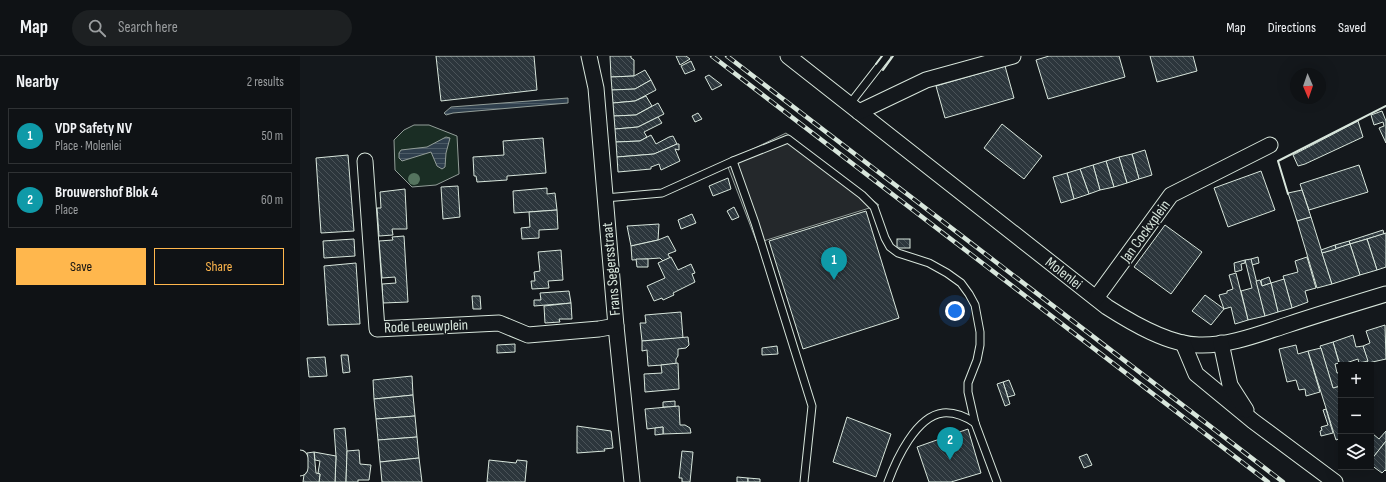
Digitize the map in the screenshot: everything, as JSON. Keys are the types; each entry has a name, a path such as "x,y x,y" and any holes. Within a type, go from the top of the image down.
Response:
{"street":[{"name":"Frans Segersstraat","path":"589,56 596,88 616,326 632,482"},
{"name":"Molenlei","path":"788,56 1096,298 1130,322 1154,333 1183,343 1198,346 1222,343 1269,331 1386,294"},
{"path":"854,109 926,80 1013,56"},
{"name":"Jan Cockxplein","path":"1096,298 1171,195 1270,145"},
{"name":"Rode Leeuwplein","path":"365,161 377,329 499,323 528,335 599,329 616,326"},
{"path":"1183,343 1196,374 1253,421 1335,482"},
{"path":"1222,343 1230,385 1253,421"},
{"path":"300,458 300,468"}],"lane":[{"path":"854,109 887,56"},
{"path":"606,198 662,193 734,161 788,140 862,196 874,207 885,238 890,247 898,253 929,263 947,273 961,283 969,294 974,306 980,332 980,345 977,360 968,383 968,392 975,423 997,482"},
{"path":"734,161 755,223 812,406 804,482"},
{"path":"888,482 903,448 922,424 932,416 944,413 956,414 975,423"}],"green space":[{"path":"414,125 429,125 457,136 459,174 436,185 412,187 395,170 394,140 404,130"}],"shaded area":[{"path":"786,133 879,205 757,243 726,162"}],"water":[{"path":"568,98 568,103 453,113 446,115 444,113 451,107"},
{"path":"446,137 450,138 446,153 445,167 442,169 437,166 431,152 402,161 399,158 399,153 401,150 427,147"}],"building":[{"path":"436,56 534,56 537,90 441,101"},
{"path":"610,56 631,56 634,60 634,76 611,77"},
{"path":"676,56 686,56 690,59 680,65"},
{"path":"1049,56 1119,56 1125,77 1048,99 1036,60"},
{"path":"1150,56 1193,56 1197,71 1157,82"},
{"path":"691,61 695,70 685,74 681,66"},
{"path":"1005,66 1014,98 945,118 936,86"},
{"path":"645,70 651,80 635,89 612,90 611,77 634,76"},
{"path":"709,75 722,85 712,90 705,77"},
{"path":"651,80 656,90 635,101 613,103 612,90 635,89"},
{"path":"646,96 652,106 636,115 614,116 613,103 635,101"},
{"path":"658,103 664,114 638,127 615,129 614,116 636,115"},
{"path":"1382,111 1386,121 1386,143 1379,128 1384,126 1383,122 1374,125 1371,115"},
{"path":"698,113 702,119 695,122 692,116"},
{"path":"658,117 662,123 644,132 647,137 640,141 616,142 615,129 638,127"},
{"path":"1358,121 1363,137 1298,166 1293,155"},
{"path":"1002,124 1042,156 1024,179 984,148"},
{"path":"651,135 656,144 673,136 677,144 654,154 617,157 616,142 640,141"},
{"path":"543,138 546,173 507,176 507,180 477,182 476,176 474,176 473,157 504,155 503,141"},
{"path":"679,144 679,150 675,149 680,161 661,170 659,164 651,167 651,169 618,172 617,157 654,154"},
{"path":"1145,150 1152,175 1139,179 1132,154"},
{"path":"1132,154 1139,179 1127,183 1119,157"},
{"path":"348,155 354,231 321,233 316,158"},
{"path":"1119,157 1127,183 1114,187 1106,161"},
{"path":"1106,161 1114,187 1100,190 1093,165"},
{"path":"1093,165 1100,190 1089,194 1080,169"},
{"path":"1359,165 1368,192 1309,210 1300,184"},
{"path":"1080,169 1089,194 1074,199 1067,173"},
{"path":"1261,171 1275,210 1228,227 1214,188"},
{"path":"1067,173 1074,199 1061,203 1053,177"},
{"path":"728,178 731,189 713,196 709,186"},
{"path":"458,186 460,217 443,219 441,187"},
{"path":"547,188 547,194 555,193 557,210 514,213 513,191"},
{"path":"405,189 407,229 392,229 393,235 379,236 377,208 381,208 380,192"},
{"path":"1302,190 1311,217 1297,221 1288,193"},
{"path":"734,207 739,217 732,220 727,211"},
{"path":"557,210 558,229 539,230 539,238 522,239 521,228 530,227 529,212"},
{"path":"866,211 899,318 803,349 769,241"},
{"path":"692,214 696,223 681,229 678,220"},
{"path":"1311,217 1332,284 1317,288 1297,221"},
{"path":"659,224 658,240 631,246 627,226"},
{"path":"1165,225 1202,252 1171,294 1134,267"},
{"path":"1383,230 1384,234 1350,244 1349,241"},
{"path":"1386,233 1386,267 1377,270 1367,239"},
{"path":"404,236 408,302 383,303 382,284 396,283 395,277 382,278 379,241 393,240 392,237"},
{"path":"668,236 676,251 668,254 670,258 663,261 660,258 632,260 631,246 658,240"},
{"path":"354,239 355,256 324,258 323,241"},
{"path":"897,239 910,239 910,248 897,248"},
{"path":"1367,239 1377,270 1360,275 1350,244"},
{"path":"1349,241 1350,244 1336,249 1335,245"},
{"path":"1350,244 1360,275 1332,284 1322,253"},
{"path":"1335,245 1336,249 1322,253 1321,250"},
{"path":"561,250 563,280 548,281 549,288 532,289 531,281 535,281 534,272 540,271 538,252"},
{"path":"671,257 678,270 691,264 695,273 692,274 695,282 673,293 674,295 663,300 662,298 654,301 647,286 665,278 658,263"},
{"path":"1258,257 1259,263 1252,265 1251,259"},
{"path":"1307,257 1316,288 1305,291 1308,302 1292,308 1283,276 1298,272 1295,261"},
{"path":"636,259 648,259 648,267 637,267"},
{"path":"1251,259 1265,316 1248,320 1241,291 1252,288 1245,260"},
{"path":"1245,260 1245,263 1241,264 1242,270 1235,272 1234,263"},
{"path":"356,263 360,324 328,325 324,266"},
{"path":"1236,273 1248,320 1235,324 1231,307 1224,309 1219,295 1227,293 1227,291 1233,289 1229,275"},
{"path":"1269,277 1271,283 1262,286 1261,280"},
{"path":"1284,279 1292,308 1278,312 1271,283"},
{"path":"1260,280 1262,286 1271,283 1278,312 1265,316 1256,281"},
{"path":"569,291 571,303 534,306 534,300 541,300 540,293"},
{"path":"1205,295 1224,309 1211,325 1192,311"},
{"path":"472,296 480,296 481,309 473,309"},
{"path":"571,303 572,319 559,319 560,322 545,323 544,306"},
{"path":"681,312 683,338 642,341 640,323 646,323 645,315"},
{"path":"1385,325 1386,359 1368,362 1363,346 1370,343 1366,331"},
{"path":"1353,335 1356,347 1363,346 1368,361 1359,362 1358,359 1349,362 1339,362 1333,342"},
{"path":"688,337 689,345 686,348 678,349 676,364 648,366 647,350 642,351 642,341"},
{"path":"1333,342 1339,362 1335,364 1338,373 1338,387 1333,388 1320,346"},
{"path":"515,344 515,352 497,353 497,345"},
{"path":"1296,345 1298,354 1308,351 1320,392 1306,396 1305,389 1299,390 1296,380 1287,382 1279,349"},
{"path":"777,346 778,354 762,355 762,348"},
{"path":"1321,348 1333,388 1338,387 1338,439 1336,440 1308,351"},
{"path":"341,355 348,355 350,372 343,373"},
{"path":"325,357 327,376 309,377 307,358"},
{"path":"678,363 679,389 645,392 644,374 662,373 661,365"},
{"path":"412,376 413,395 374,399 373,380"},
{"path":"1009,380 1015,395 1008,397 1003,382"},
{"path":"1003,382 1010,404 1005,406 997,384"},
{"path":"413,395 415,416 376,419 374,399"},
{"path":"675,401 675,407 663,407 663,402"},
{"path":"679,406 680,425 685,425 690,428 691,433 663,434 663,427 647,429 645,409"},
{"path":"1326,409 1333,433 1321,436 1321,427 1328,425 1323,410"},
{"path":"415,416 417,437 378,440 376,419"},
{"path":"847,417 891,434 876,477 833,462"},
{"path":"577,426 611,431 613,448 604,449 605,451 577,453"},
{"path":"663,427 663,434 655,435 655,428"},
{"path":"345,428 347,451 346,482 335,482 336,456 334,429"},
{"path":"968,429 981,473 951,482 929,482 917,447"},
{"path":"1386,431 1386,441 1374,456 1374,435 1379,439"},
{"path":"417,437 419,458 380,462 378,440"},
{"path":"1386,441 1386,471 1385,470 1382,473 1374,467 1374,456"},
{"path":"359,450 360,464 371,465 369,480 346,482 347,451"},
{"path":"682,451 693,452 690,482 682,482 682,478 679,478"},
{"path":"314,452 336,456 335,482 319,482 320,474 318,473 320,461 315,460"},
{"path":"314,452 316,473 320,474 319,482 303,482 307,453"},
{"path":"1087,454 1092,465 1084,468 1079,457"},
{"path":"419,458 422,482 382,482 380,462"},
{"path":"489,460 516,463 517,460 527,461 525,482 487,482"},
{"path":"737,477 748,478 748,482 737,482"},
{"path":"748,478 760,479 760,482 748,482"}],"railway":[{"path":"712,56 1268,482"},
{"path":"727,56 1283,482"}],"wall":[{"path":"876,64 882,56"},
{"path":"883,70 893,56"},
{"path":"1288,194 1278,161 1386,106"}],"place":[{"name":"VDP Safety NV","path":"834,280"},
{"name":"Brouwershof Blok 4","path":"950,460"}]}
